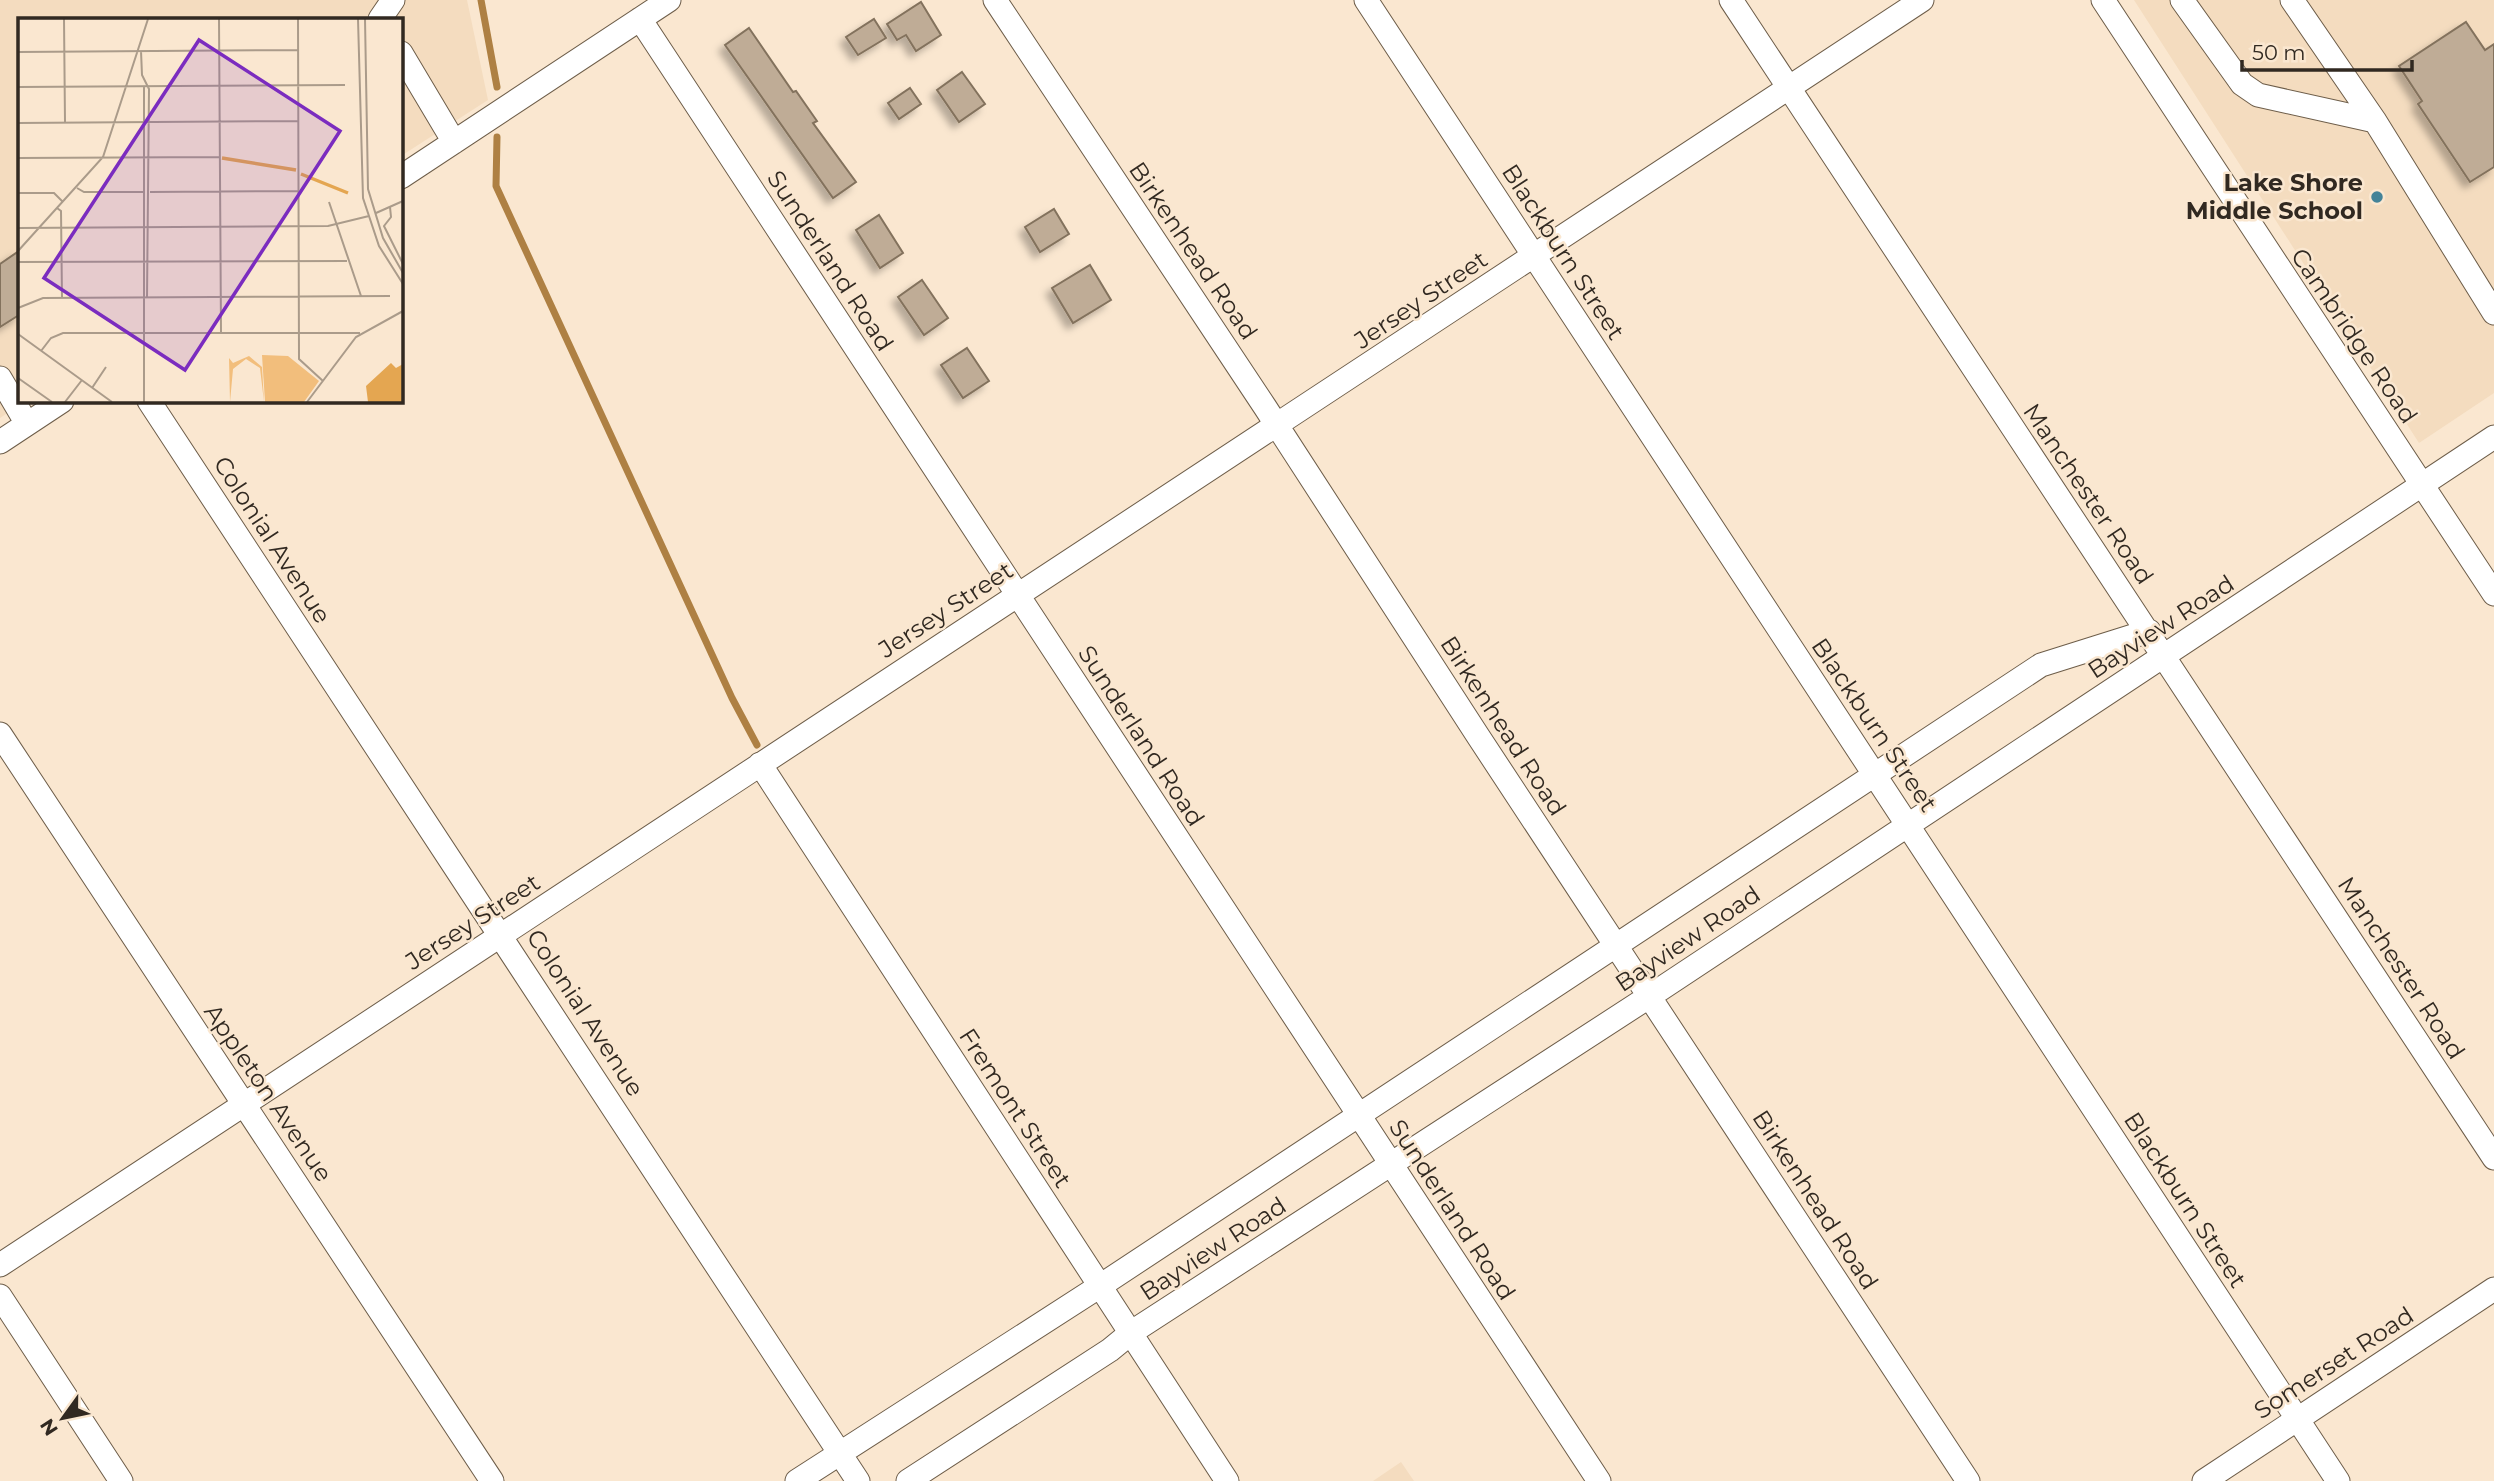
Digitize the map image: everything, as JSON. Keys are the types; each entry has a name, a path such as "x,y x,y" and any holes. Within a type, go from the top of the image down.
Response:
{"street":[{"path":"369,0 379,18"},
{"path":"381,18 393,0"},
{"path":"402,176 668,0"},
{"name":"Birkenhead Road","path":"995,0 1968,1481"},
{"name":"Blackburn Street","path":"1366,0 1910,825 2338,1481"},
{"name":"Manchester Road","path":"1731,0 2494,1158"},
{"name":"Jersey Street","path":"0,1265 1017,594 1277,428 1922,0"},
{"path":"2182,0 2242,84 2258,95 2375,121"},
{"path":"2292,0 2375,121 2494,313"},
{"name":"Cambridge Road","path":"2112,3 2494,594"},
{"name":"Sunderland Road","path":"640,19 1599,1481"},
{"path":"402,55 454,142"},
{"path":"0,378 27,424"},
{"path":"0,442 60,402"},
{"name":"Colonial Avenue","path":"150,402 858,1481"},
{"name":"Bayview Road","path":"908,1481 1910,825 2494,437"},
{"name":"Bayview Road","path":"797,1481 1100,1286 2041,665 2149,631"},
{"name":"Appleton Avenue","path":"0,734 492,1481"},
{"name":"Fremont Street","path":"760,764 1227,1481"},
{"name":"Somerset Road","path":"2204,1481 2494,1289"},
{"path":"0,1296 121,1481"}],"shaded area":[{"path":"0,0 467,0 488,100 402,155 402,18 18,18 18,402 24,402 0,418"},
{"name":"Lake Shore Middle School","path":"2134,0 2494,0 2494,393 2419,443"},
{"path":"1401,1462 1414,1481 1373,1481"}],"building":[{"path":"921,2 941,35 916,51 906,35 897,40 887,24"},
{"path":"874,19 886,38 858,55 846,37"},
{"path":"2466,22 2485,50 2494,44 2494,167 2470,182 2418,104 2422,101 2399,66"},
{"path":"749,28 793,92 796,91 817,121 813,123 856,182 833,198 725,45"},
{"path":"962,72 985,104 959,122 937,90"},
{"path":"910,88 921,104 899,119 888,103"},
{"path":"1054,209 1069,234 1040,252 1025,227"},
{"path":"879,215 903,253 880,268 856,230"},
{"path":"18,252 18,316 0,327 0,264"},
{"path":"1090,265 1111,300 1073,323 1052,288"},
{"path":"922,280 948,318 924,335 898,297"},
{"path":"967,348 989,381 963,398 941,365"}],"waterway":[{"path":"481,0 497,87"},
{"path":"497,137 496,186 732,698 757,745"}],"place":[{"name":"Lake Shore Middle School","path":"2377,197"}]}
